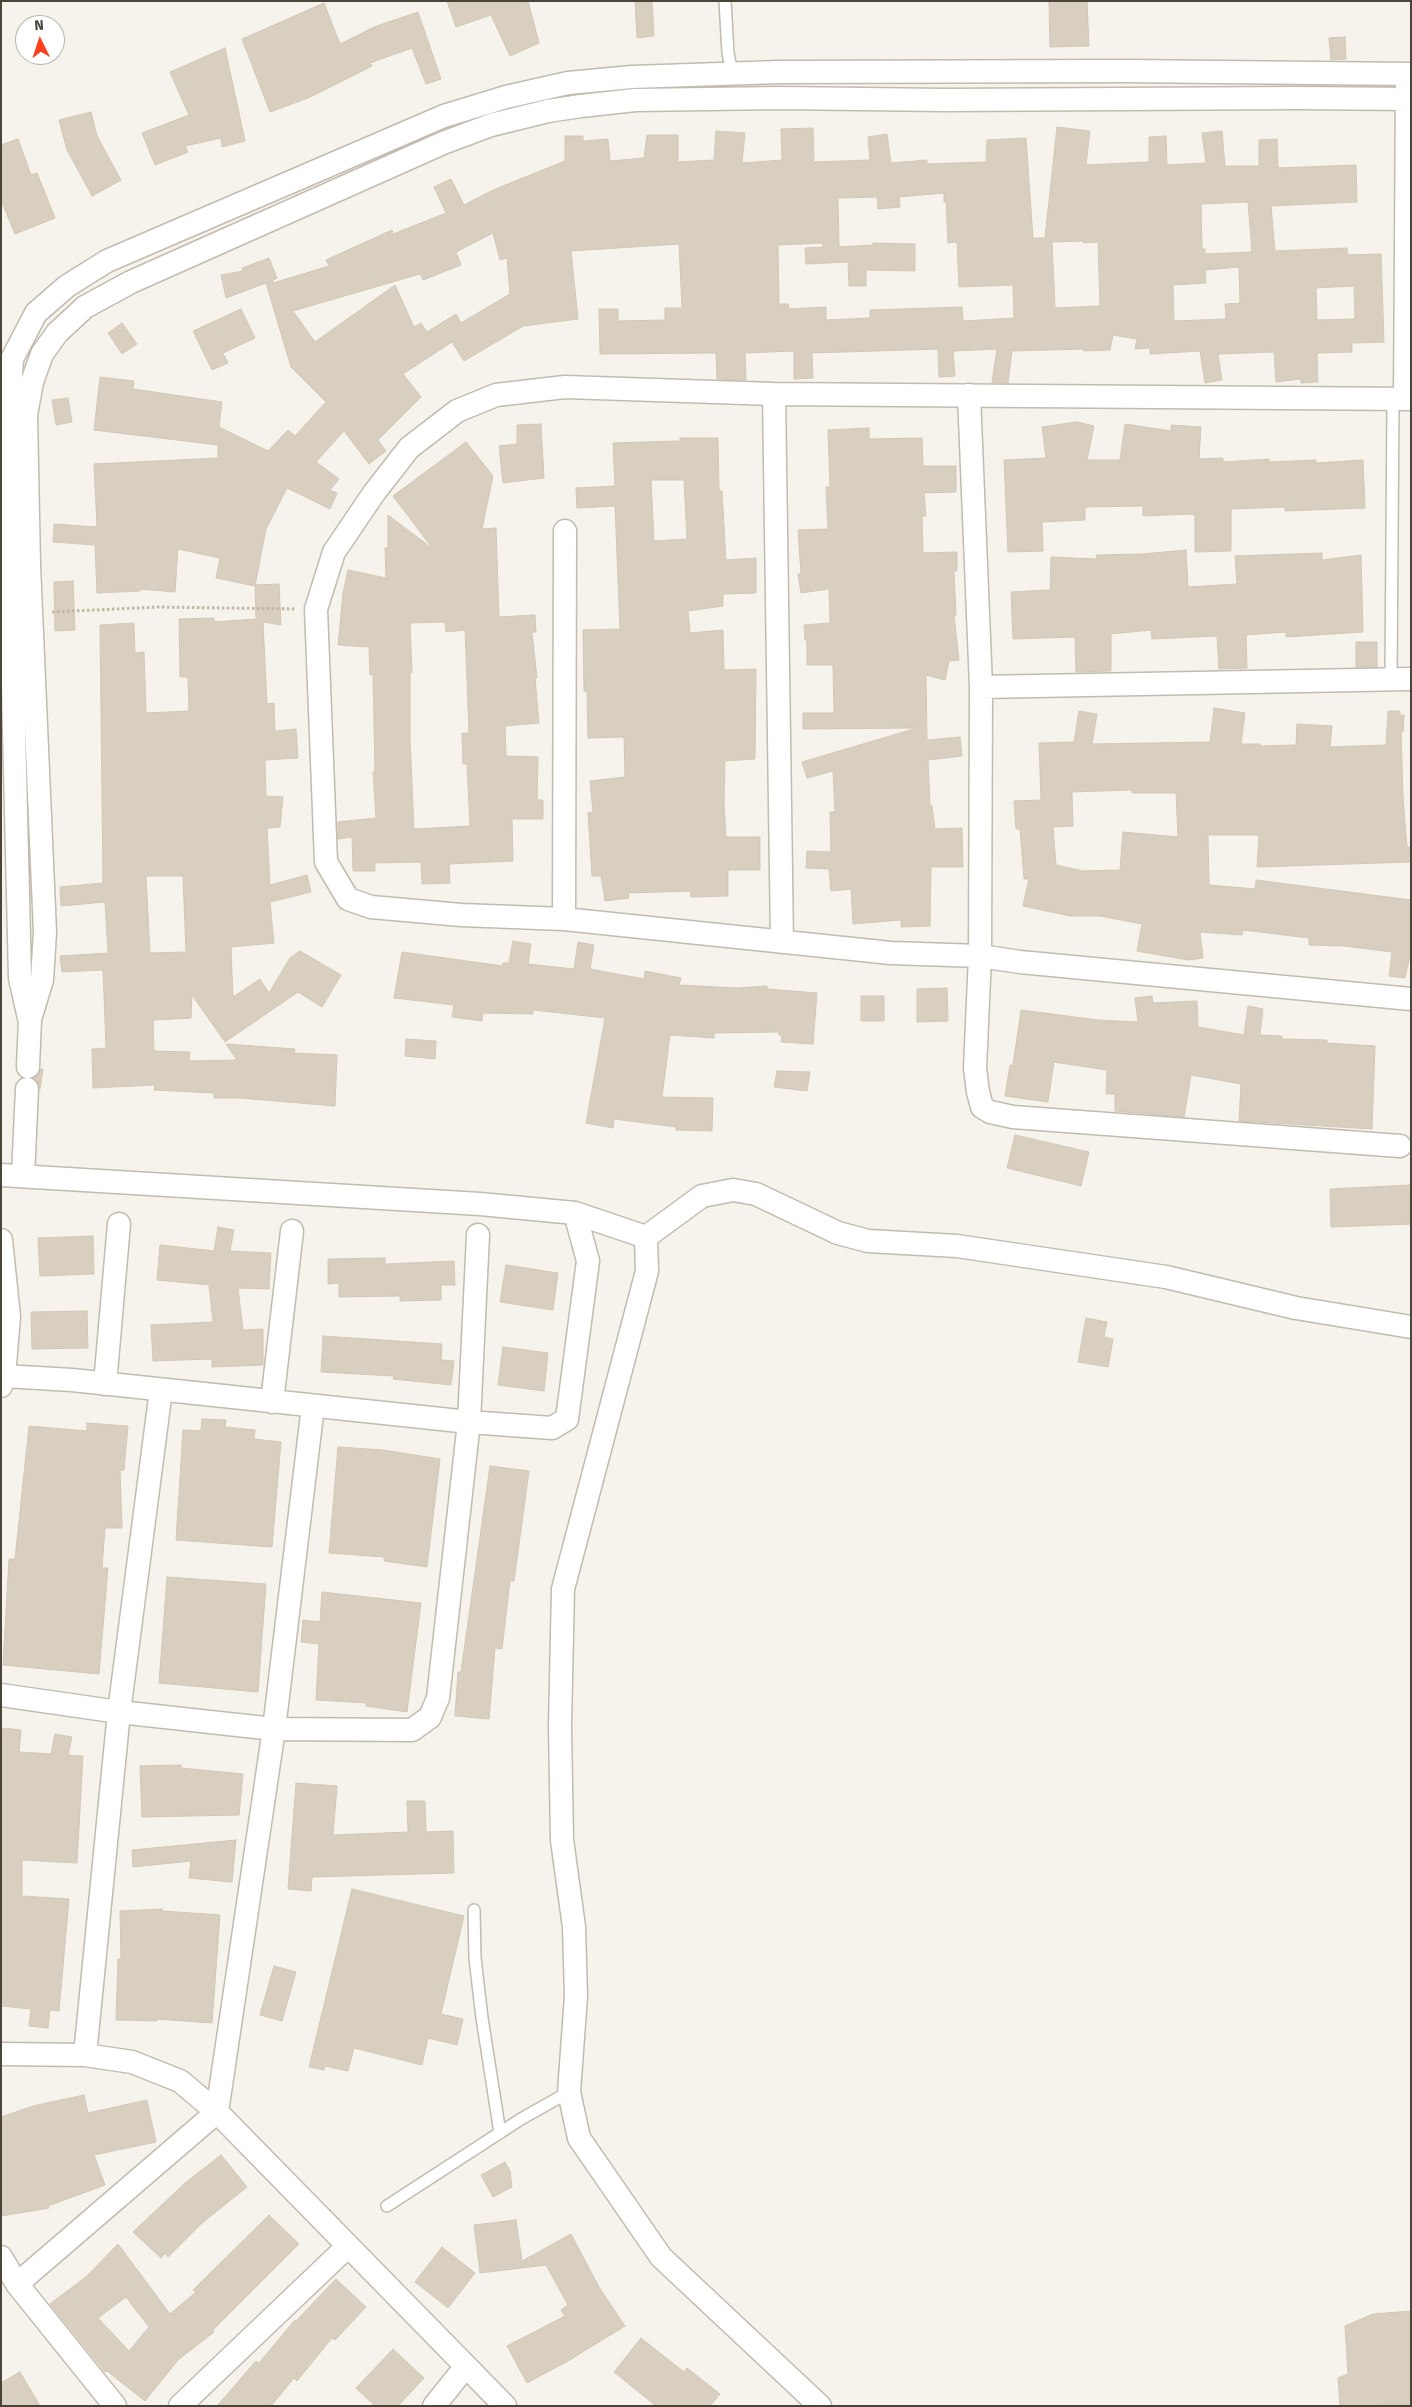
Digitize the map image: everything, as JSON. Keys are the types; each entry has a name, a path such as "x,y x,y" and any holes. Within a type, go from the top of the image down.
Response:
{"street":[{"path":"21,614 7,440 12,359 36,313 67,286 107,261 444,116 506,97 568,83 632,77 778,72 1126,71 1408,74 1403,399 774,394 564,387 496,395 457,411 408,448 374,493 334,552 316,610 326,862 348,899 371,907 443,914 564,919 891,953 980,956 1020,962 1411,999"},
{"path":"778,72 780,98"},
{"path":"28,1067 30,1019 20,978 21,614 26,415 31,390 42,354 57,333 85,307 131,282 416,154 491,125 548,111 608,103 780,98 945,100 1409,99"},
{"path":"774,394 782,942"},
{"path":"969,395 981,687 980,956 975,1068 982,1107 990,1112 1013,1117 1400,1146"},
{"path":"564,919 565,531"},
{"path":"981,687 1401,679"},
{"path":"27,1089 12,1176 480,1204 575,1213 646,1237"},
{"path":"646,1237 702,1196 733,1190 756,1194 838,1233 868,1241 957,1246 1156,1276 1296,1308 1411,1328"},
{"path":"1,1240 9,1318 3,1381 105,1384 469,1422 552,1428 567,1419 588,1261 575,1213"},
{"path":"105,1384 119,1224"},
{"path":"272,1402 292,1231"},
{"path":"1,1695 119,1712 274,1729 412,1730 430,1717 438,1698 469,1422 478,1235"},
{"path":"646,1237 647,1271 563,1589 560,1726 562,1840 574,1926 576,1996 569,2092 579,2138 661,2257 820,2406"},
{"path":"84,2055 119,1712 161,1390"},
{"path":"17,2284 217,2112 274,1729 313,1406"},
{"path":"1,2054 84,2055 132,2062 180,2081 217,2112 504,2406"},
{"path":"180,2406 348,2246"},
{"path":"1,2257 17,2284 115,2406"},
{"path":"434,2406 466,2366"}],"lane":[{"path":"724,1 728,53 732,73"},
{"path":"1401,679 1403,399"},
{"path":"474,1910 475,1958 482,2018 500,2133"},
{"path":"387,2206 500,2133 569,2092"}],"path":[{"path":"21,614 158,607 316,610"}],"building":[{"path":"447,1 528,1 539,43 510,56 491,15 456,27"},
{"path":"635,1 652,1 654,36 637,38"},
{"path":"1049,1 1087,1 1089,46 1050,47"},
{"path":"324,3 340,44 374,27 418,12 441,79 426,84 412,48 370,63 372,66 308,98 270,112 242,39"},
{"path":"1345,37 1346,59 1331,60 1329,38"},
{"path":"225,48 245,141 222,147 221,138 185,146 188,152 155,165 142,133 189,115 170,72"},
{"path":"91,112 97,136 121,180 92,196 67,150 59,120"},
{"path":"1057,127 1090,131 1086,165 1149,162 1149,137 1166,136 1167,165 1206,163 1202,133 1222,131 1225,166 1259,166 1259,140 1277,139 1278,168 1356,165 1357,202 1271,206 1275,251 1347,248 1348,255 1381,254 1384,342 1352,343 1352,352 1317,353 1318,382 1301,383 1301,379 1276,382 1274,352 1218,354 1222,380 1205,383 1200,351 1150,354 1150,348 1135,349 1137,339 1113,335 1110,350 1012,351 1008,383 992,382 997,349 953,351 955,376 939,377 938,349 812,353 813,378 794,379 794,351 745,353 746,380 717,379 716,353 600,354 599,309 618,309 618,321 665,320 665,308 682,308 679,244 571,251 578,319 523,326 464,361 452,342 403,374 421,397 378,440 386,451 369,464 344,431 316,462 339,479 330,490 337,493 330,509 287,488 266,529 255,586 216,578 220,558 178,549 175,592 140,589 140,591 97,593 95,545 53,542 54,524 97,527 94,464 218,458 218,445 94,430 100,377 134,381 133,389 222,402 219,427 268,451 288,430 295,436 326,402 291,367 266,283 226,298 221,275 243,271 242,268 269,258 277,278 272,281 273,283 329,266 326,260 392,230 393,234 446,213 434,187 451,179 464,205 493,190 565,161 565,136 583,136 583,141 608,139 610,161 644,158 647,135 678,135 678,162 714,160 716,131 745,133 742,163 782,160 781,129 813,128 814,162 870,160 868,137 887,134 891,163 927,160 927,164 986,162 987,140 1026,138 1033,238 1045,238","holes":["944,193 948,243 957,242 959,287 1013,285 1014,318 963,321 962,307 870,310 870,318 826,320 826,307 789,309 788,304 779,304 778,245 823,243 823,247 805,248 806,264 848,262 849,286 866,286 866,270 915,271 915,244 873,243 873,245 839,247 838,198 877,197 878,209 900,207 899,197","1248,202 1252,252 1205,254 1205,249 1202,249 1201,204","493,233 500,260 507,258 510,294 461,323 456,314 427,332 421,323 414,327 395,285 315,342 293,311 420,274 423,280 461,265 456,252","1052,242 1098,242 1100,306 1055,308","1239,267 1240,303 1225,304 1226,319 1174,321 1173,285 1206,283 1205,270","1354,286 1355,319 1317,320 1316,288"]},
{"path":"18,139 31,175 37,173 55,218 15,234 1,200 1,145"},
{"path":"241,309 255,338 223,353 228,363 212,370 193,331"},
{"path":"122,323 137,344 122,354 108,333"},
{"path":"68,398 72,422 56,425 52,400"},
{"path":"1077,422 1094,426 1087,460 1120,460 1125,424 1171,431 1171,425 1201,427 1199,459 1223,458 1223,462 1269,459 1269,462 1316,460 1316,463 1363,460 1365,508 1285,511 1285,507 1231,509 1231,551 1195,552 1195,516 1192,514 1143,516 1143,506 1085,507 1085,520 1042,522 1043,551 1008,552 1004,460 1046,458 1042,427"},
{"path":"541,424 544,478 503,483 499,446 517,444 517,425"},
{"path":"869,428 869,439 922,438 923,466 956,466 956,492 924,493 926,516 922,516 923,553 957,552 957,571 954,571 956,615 954,615 959,660 949,661 945,680 926,675 927,740 960,737 962,756 928,760 930,806 932,806 935,829 962,828 963,867 931,867 930,926 901,927 901,920 853,924 851,889 831,891 829,869 806,868 807,851 831,852 830,812 835,812 833,771 807,778 802,762 917,728 803,729 803,713 834,713 833,665 807,665 807,640 805,640 804,625 830,623 829,589 801,593 798,574 801,574 798,530 828,529 826,487 830,487 828,430"},
{"path":"680,438 718,438 719,491 722,491 726,560 756,558 756,593 723,594 723,606 688,611 690,633 723,630 724,670 756,669 755,759 725,761 724,803 726,837 760,837 760,870 728,870 728,896 691,897 690,891 628,893 629,898 605,901 601,876 592,876 588,813 593,812 590,781 625,777 624,737 588,738 587,691 584,691 583,630 620,629 615,506 577,508 576,488 615,486 613,443 680,441","holes":["651,480 684,480 687,539 654,541"]},
{"path":"466,442 493,476 482,529 496,528 499,617 535,615 536,632 532,632 539,723 505,726 506,756 538,757 537,800 543,800 543,819 512,819 513,861 449,864 450,883 422,884 421,862 375,863 375,871 353,871 352,837 338,839 338,822 376,818 373,772 375,772 373,674 370,675 369,647 338,645 343,593 348,570 386,578 385,548 388,548 388,515 433,549 393,496","holes":["445,622 446,632 465,630 469,733 462,733 463,764 467,764 470,826 414,829 410,738 410,673 412,673 410,623"]},
{"path":"1186,550 1188,587 1237,584 1235,556 1322,553 1322,560 1361,555 1363,632 1286,637 1286,632 1246,635 1247,668 1219,669 1217,636 1152,639 1151,630 1111,634 1111,671 1076,672 1075,637 1013,639 1011,592 1050,590 1051,557 1097,559 1096,555 1142,554"},
{"path":"73,581 75,630 55,631 54,582"},
{"path":"279,584 281,625 263,622 267,704 274,703 275,731 296,729 298,758 265,760 266,796 283,797 280,827 267,828 270,885 307,875 311,892 270,902 274,943 231,947 233,997 260,979 269,993 290,958 300,951 341,975 322,1007 298,992 225,1042 192,995 191,1018 153,1020 154,1051 190,1052 189,1061 237,1060 226,1044 295,1049 294,1053 337,1055 335,1106 239,1098 214,1098 214,1093 154,1090 155,1085 93,1088 92,1049 106,1048 103,970 62,972 60,956 108,953 105,902 61,906 60,887 103,883 100,625 134,623 135,653 144,652 146,713 189,711 188,677 180,677 179,619 214,618 214,622 256,619 255,585","holes":["146,876 183,876 186,952 150,953"]},
{"path":"1356,642 1377,642 1377,667 1356,667"},
{"path":"1214,708 1245,713 1241,744 1260,744 1260,746 1296,745 1297,724 1332,726 1330,747 1386,745 1388,711 1400,711 1400,715 1404,715 1403,732 1401,731 1403,796 1407,847 1411,847 1411,862 1257,867 1259,835 1208,835 1209,885 1255,889 1256,880 1411,900 1411,952 1405,978 1389,976 1392,952 1344,946 1309,945 1309,938 1243,930 1242,935 1200,932 1203,958 1188,960 1137,951 1142,924 1100,916 1070,916 1023,906 1029,879 1024,879 1020,829 1016,829 1014,801 1041,800 1039,743 1074,742 1079,711 1097,714 1092,744 1210,742","holes":["1132,790 1132,793 1176,793 1178,837 1123,832 1120,870 1083,871 1056,865 1053,827 1073,826 1072,792"]},
{"path":"513,941 531,944 528,964 574,969 578,942 594,945 590,969 644,979 645,971 681,978 679,985 737,988 767,986 767,989 817,993 813,1044 781,1042 782,1035 779,1035 779,1032 714,1033 714,1038 670,1035 662,1097 713,1098 712,1131 676,1130 676,1127 614,1119 613,1128 586,1123 605,1018 533,1010 533,1014 483,1013 482,1021 452,1017 454,1005 394,998 402,952 503,966 503,963 509,963"},
{"path":"947,988 948,1021 917,1022 917,989"},
{"path":"861,996 884,996 884,1021 861,1021"},
{"path":"1152,996 1153,1003 1197,1001 1198,1027 1244,1035 1248,1006 1263,1009 1260,1035 1282,1036 1282,1039 1327,1040 1327,1043 1375,1046 1372,1129 1239,1121 1241,1084 1191,1075 1184,1117 1115,1111 1115,1094 1106,1094 1107,1070 1054,1062 1048,1102 1005,1096 1010,1065 1013,1065 1021,1010 1098,1020 1138,1022 1135,998"},
{"path":"406,1039 436,1041 435,1059 405,1056"},
{"path":"43,1069 40,1089 35,1078"},
{"path":"777,1071 810,1072 807,1091 774,1087"},
{"path":"1015,1135 1089,1152 1081,1186 1007,1168"},
{"path":"1411,1185 1411,1224 1331,1227 1330,1189"},
{"path":"218,1227 234,1230 230,1251 271,1253 269,1289 238,1288 243,1330 263,1329 263,1365 212,1367 212,1359 153,1361 151,1325 213,1322 209,1285 157,1280 160,1245 214,1251"},
{"path":"93,1236 94,1274 40,1276 38,1238"},
{"path":"385,1258 385,1264 454,1261 455,1285 441,1285 441,1300 400,1301 400,1296 339,1297 339,1283 328,1284 328,1259"},
{"path":"506,1265 558,1273 553,1310 500,1302"},
{"path":"87,1311 88,1348 32,1349 31,1312"},
{"path":"1086,1318 1107,1322 1104,1337 1113,1339 1108,1367 1078,1362"},
{"path":"323,1336 442,1344 441,1360 454,1361 451,1385 393,1379 394,1376 321,1372"},
{"path":"503,1347 548,1353 544,1391 498,1385"},
{"path":"202,1419 226,1420 225,1427 255,1430 254,1439 281,1442 272,1547 176,1540 183,1430 201,1431"},
{"path":"87,1423 128,1426 124,1470 120,1470 122,1528 105,1528 102,1568 108,1568 99,1674 3,1665 9,1559 15,1559 29,1426 87,1431"},
{"path":"338,1447 383,1450 440,1459 427,1567 384,1561 384,1557 329,1553"},
{"path":"490,1466 529,1471 514,1581 510,1581 502,1649 495,1648 489,1719 455,1716 458,1672 461,1672"},
{"path":"167,1577 266,1584 258,1692 159,1683"},
{"path":"322,1592 421,1603 407,1712 366,1706 367,1703 316,1700 319,1644 301,1642 303,1620 320,1622"},
{"path":"1,1728 21,1730 19,1752 51,1754 55,1734 72,1737 68,1755 83,1756 77,1863 22,1860 22,1896 69,1899 59,2011 50,2010 48,2028 29,2026 31,2009 1,2006"},
{"path":"181,1765 181,1768 243,1774 239,1815 142,1817 140,1766"},
{"path":"296,1783 337,1786 333,1835 408,1832 407,1801 425,1801 426,1832 453,1831 454,1873 312,1877 311,1891 288,1889"},
{"path":"236,1840 232,1882 189,1878 191,1861 133,1867 132,1850"},
{"path":"352,1889 464,1916 441,2014 463,2019 457,2045 428,2038 422,2065 354,2048 348,2071 325,2066 324,2070 309,2067"},
{"path":"162,1909 162,1911 220,1915 212,2023 157,2019 157,2021 116,2020 118,1959 121,1959 120,1911"},
{"path":"274,1966 296,1972 282,2021 260,2015"},
{"path":"84,2095 88,2113 147,2100 156,2142 94,2155 105,2185 48,2206 49,2208 1,2216 1,2117 33,2106"},
{"path":"221,2155 247,2187 201,2224 168,2257 165,2253 161,2258 133,2232 185,2183"},
{"path":"505,2162 510,2171 512,2187 493,2197 481,2175"},
{"path":"269,2215 299,2244 213,2330 214,2332 178,2360 145,2401 107,2371 105,2372 50,2304 87,2276 118,2244 170,2314 196,2292 193,2290","holes":["126,2297 149,2327 129,2351 98,2318"]},
{"path":"516,2220 522,2261 571,2234 599,2287 625,2326 568,2361 527,2383 507,2346 565,2316 561,2310 568,2305 546,2265 480,2273 474,2225"},
{"path":"442,2247 475,2273 448,2308 415,2282"},
{"path":"336,2279 366,2307 335,2340 332,2338 297,2381 294,2378 271,2406 217,2406 256,2361 259,2363 295,2320"},
{"path":"1411,2311 1411,2405 1340,2406 1338,2378 1348,2374 1345,2326 1373,2314"},
{"path":"641,2338 684,2372 687,2368 720,2394 710,2406 656,2406 614,2372"},
{"path":"393,2349 424,2378 398,2406 375,2406 356,2388"},
{"path":"20,2372 40,2406 1,2406 1,2383"}]}
